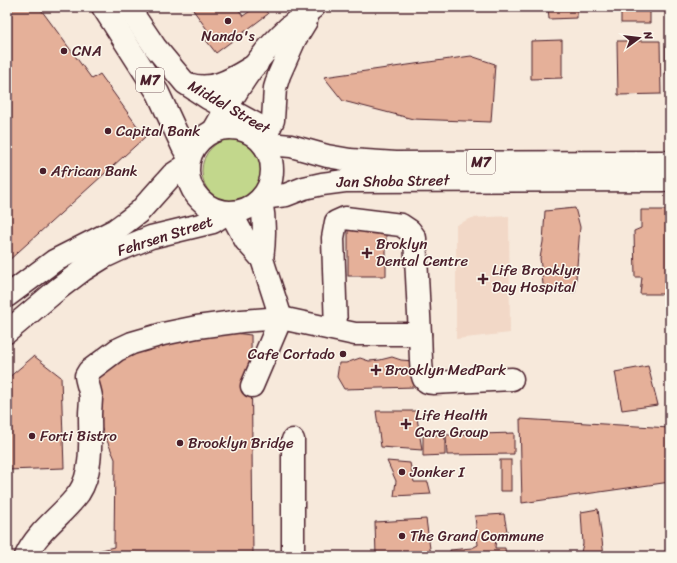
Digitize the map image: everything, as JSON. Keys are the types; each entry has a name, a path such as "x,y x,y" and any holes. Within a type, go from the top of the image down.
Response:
{"main road":[{"name":"M7","path":"103,7 158,93 188,161 189,182 197,197 205,205 216,210 229,213 245,210 261,199"},
{"name":"Middel Street","path":"128,7 155,47 185,83 223,122"},
{"path":"188,161 195,146 204,136 223,122 236,91 264,54 287,29 315,7"},
{"path":"252,386 281,318 262,259 265,229 261,199 267,191 272,174 272,165 266,140 273,120 275,88 279,75 295,39 315,7"},
{"name":"Middel Street","path":"155,47 161,62 171,78 191,101 223,122 266,140"},
{"path":"185,83 196,86 217,85 226,82 257,64"},
{"name":"Jan Shoba Street","path":"266,140 280,145 291,146 327,156 350,160 396,163 670,162"},
{"name":"Fehrsen Street","path":"7,296 54,261 115,230 126,222 138,212 172,175 188,161"},
{"name":"Jan Shoba Street","path":"261,199 286,195 304,188 322,184 345,181 670,180"},
{"path":"229,213 246,241 262,259"},
{"name":"Fehrsen Street","path":"7,332 58,289 83,270 104,258 151,237 213,222 229,213"},
{"path":"336,330 333,238 336,222 345,218 401,225 410,231 414,238 422,373 424,379 427,382 433,383 512,379"},
{"path":"26,556 47,527 78,493 83,485 87,474 90,444 91,399 86,376 87,373 117,350 132,343 164,334 227,323 281,318 354,334 420,334"},
{"path":"293,440 293,556"}],"shaded area":[{"name":"Life Brooklyn Day Hospital","path":"509,216 510,333 456,339 456,225 472,218"}],"green space":[{"path":"235,138 248,141 258,148 265,158 268,171 265,184 258,194 248,201 235,204 222,201 212,194 205,184 202,171 205,158 212,148 222,141"}],"building":[{"path":"7,7 39,7 92,79 100,74 145,137 7,262"},
{"path":"191,7 237,7 243,16 256,7 263,7 268,14 216,53 205,39 211,35"},
{"path":"548,7 577,7 577,18 549,19"},
{"path":"621,7 650,7 650,23 621,23"},
{"path":"562,40 562,78 531,79 531,41"},
{"path":"617,41 660,41 661,94 618,95"},
{"path":"670,45 670,74 666,74 666,46"},
{"path":"471,56 495,64 491,122 413,119 343,101 324,77"},
{"path":"575,208 580,227 575,292 544,293 540,258 543,242 545,211"},
{"path":"641,210 670,210 670,294 640,294 642,277 635,277 634,231 641,228"},
{"name":"Broklyn Dental Centre","path":"348,230 386,230 386,276 348,276"},
{"name":"Brooklyn Bridge","path":"218,331 251,335 253,556 77,556 114,547 115,459 101,427 87,375 123,349"},
{"path":"34,356 61,377 64,468 7,470 7,379"},
{"name":"Brooklyn MedPark","path":"392,357 401,360 413,361 415,387 344,389 337,377 339,363 346,363 360,358 369,361"},
{"path":"648,366 658,405 622,410 615,372"},
{"path":"376,411 416,411 422,450 381,447"},
{"path":"520,419 670,428 670,482 522,503"},
{"path":"514,433 514,454 447,455 446,435"},
{"path":"423,435 445,435 445,455 423,456"},
{"path":"500,460 511,460 511,491 500,491"},
{"name":"Jonker I","path":"387,461 410,463 414,482 428,482 431,494 394,496 396,481"},
{"path":"598,509 604,556 580,556 583,544 581,512"},
{"path":"504,514 508,537 496,537 495,548 505,548 506,556 451,556 450,550 472,548 478,545 475,516"},
{"name":"The Grand Commune","path":"426,519 431,556 376,556 375,522"}],"place":[{"name":"Nando's","path":"228,21"},
{"name":"CNA","path":"64,51"},
{"name":"Capital Bank","path":"108,131"},
{"name":"African Bank","path":"43,171"},
{"name":"Broklyn Dental Centre","path":"367,253"},
{"name":"Life Brooklyn Day Hospital","path":"483,279"},
{"name":"Cafe Cortado","path":"343,354"},
{"name":"Brooklyn MedPark","path":"376,370"},
{"name":"Life Health Care Group","path":"406,424"},
{"name":"Forti Bistro","path":"32,436"},
{"name":"Brooklyn Bridge","path":"180,443"},
{"name":"Jonker I","path":"402,472"},
{"name":"The Grand Commune","path":"402,536"}]}
